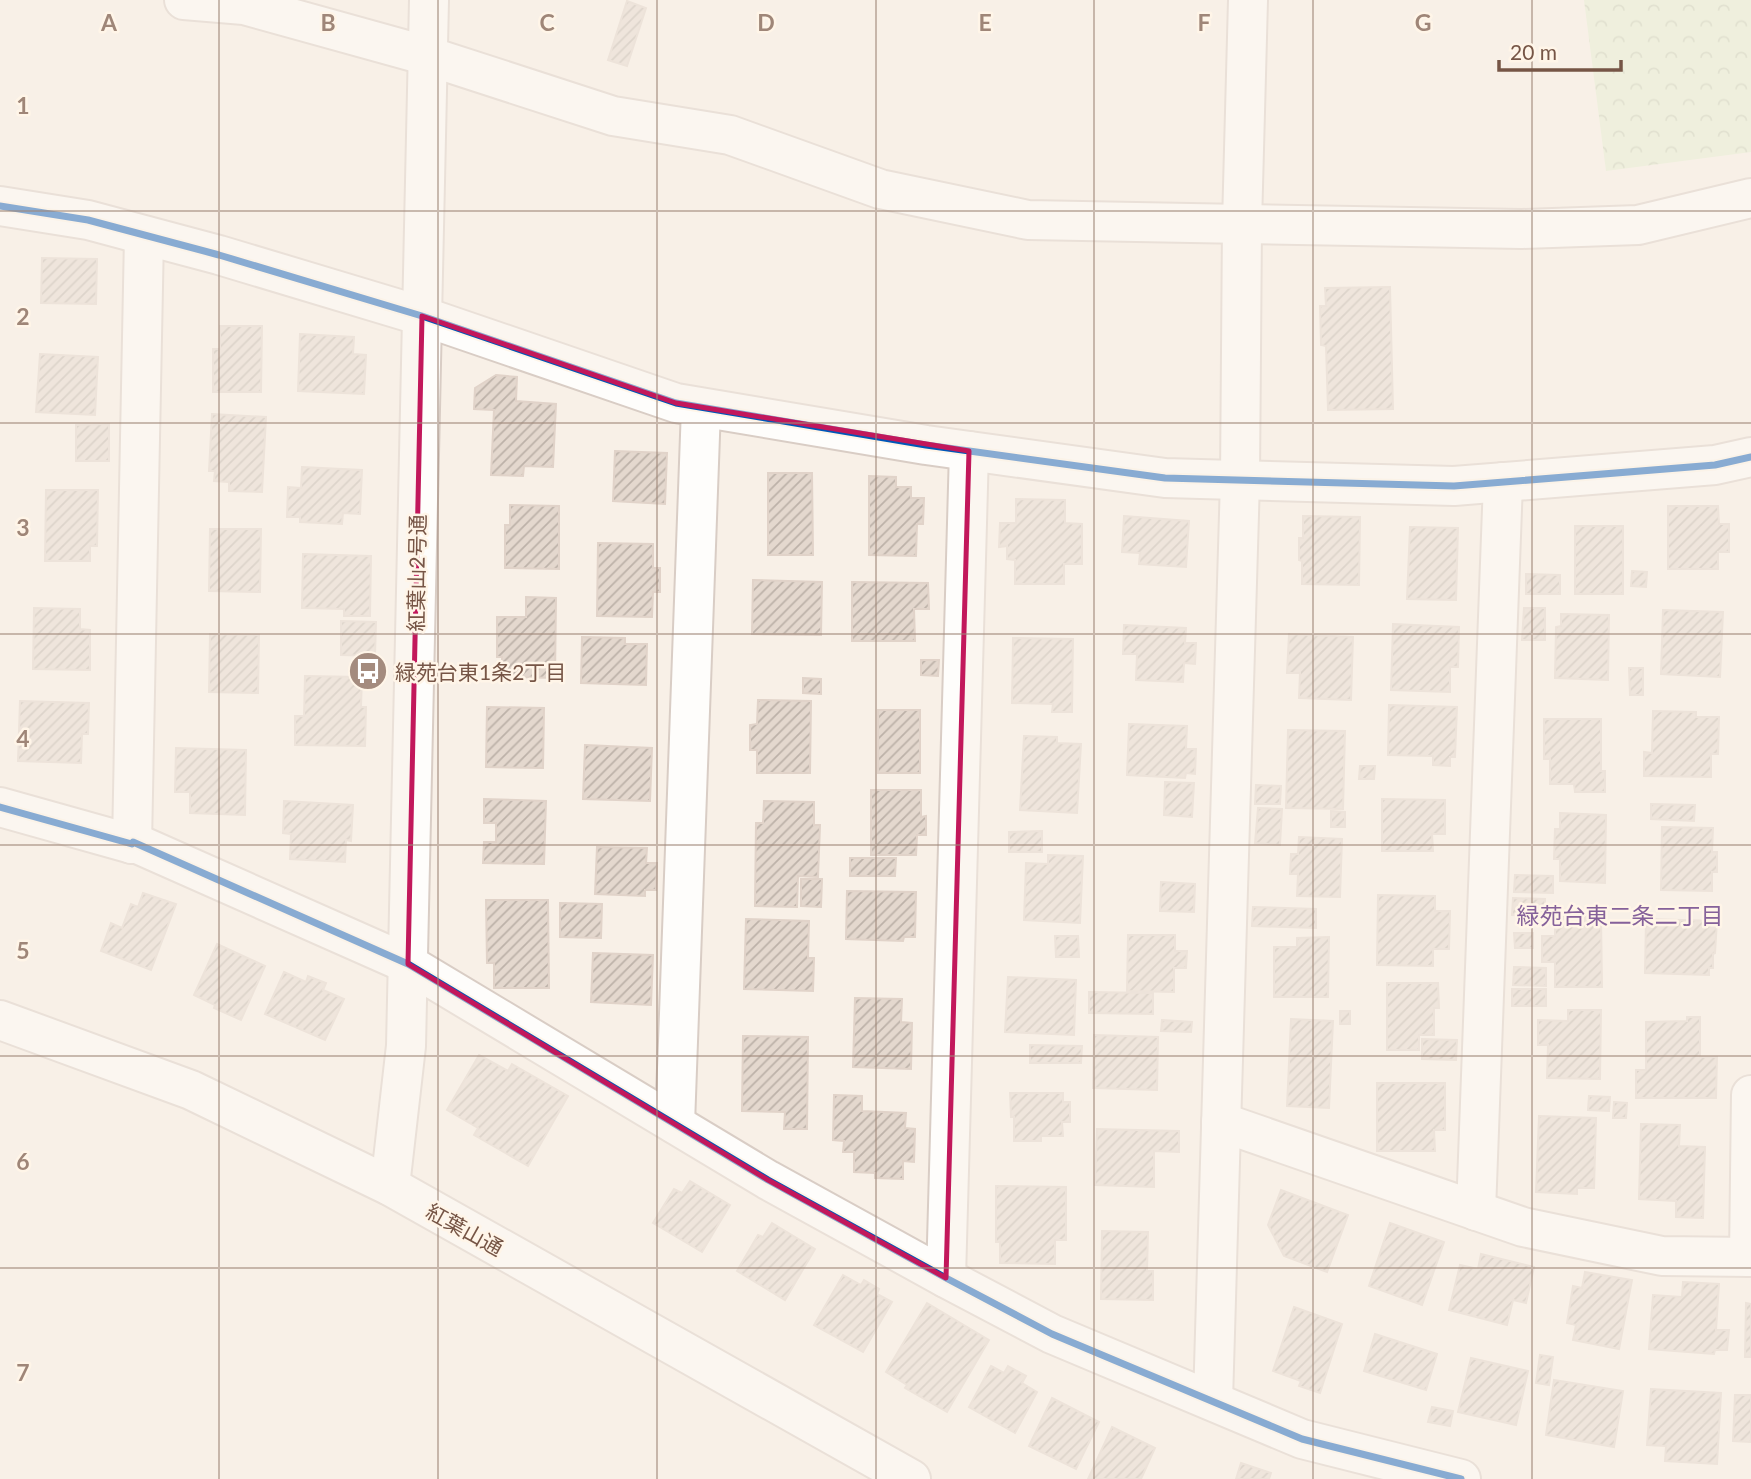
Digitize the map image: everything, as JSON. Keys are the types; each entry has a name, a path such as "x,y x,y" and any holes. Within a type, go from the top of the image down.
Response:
{"street":[{"path":"184,0 244,5 428,56 613,116 730,135 880,189 1028,220 1522,229 1638,225 1751,198"},
{"name":"紅葉山2号通","path":"390,1186 405,1046 408,964 429,0"},
{"path":"1213,1401 1240,480 1242,224 1248,0"},
{"path":"0,206 88,220 219,256 422,316 676,403 970,452 1165,478 1454,486 1715,465 1751,457"},
{"path":"132,844 144,236"},
{"path":"675,1124 701,408"},
{"path":"946,1278 970,452"},
{"path":"1476,1211 1503,482"},
{"path":"0,807 132,844 133,842 408,964 768,1180 1052,1334 1302,1438 1461,1479"},
{"name":"紅葉山通","path":"0,1020 191,1090 390,1186 911,1479"},
{"path":"1221,1122 1523,1227 1662,1256 1750,1256 1751,1095"}],"highlighted area":[{"path":"422,316 676,403 969,451 946,1278 768,1180 408,964"}],"green space":[{"path":"1584,0 1751,0 1751,152 1606,171"}],"building":[{"path":"627,1 646,8 627,66 608,60"},
{"path":"42,258 97,259 96,304 41,303"},
{"path":"1390,287 1393,409 1328,410 1326,346 1321,345 1320,306 1326,306 1325,288"},
{"path":"220,326 262,326 261,392 213,392 213,349 220,349"},
{"path":"300,334 354,337 353,354 366,355 364,394 298,391"},
{"path":"40,354 98,357 95,415 36,412"},
{"path":"496,375 517,377 516,401 556,404 553,467 524,466 523,476 491,475 494,410 474,409 475,388"},
{"path":"212,414 266,417 262,492 229,491 229,482 214,481 215,471 209,471"},
{"path":"109,424 109,461 76,461 76,425"},
{"path":"615,451 667,453 665,504 613,501"},
{"path":"302,467 362,470 360,514 343,513 342,524 300,522 300,517 287,517 288,487 301,488"},
{"path":"768,473 812,473 813,555 768,555"},
{"path":"869,476 896,477 896,487 911,487 911,498 924,498 923,524 917,524 916,556 869,555"},
{"path":"46,490 98,490 97,546 90,546 90,561 45,561"},
{"path":"1016,499 1065,500 1065,523 1082,524 1082,564 1064,564 1064,584 1015,584 1015,560 1007,559 1007,546 999,547 1000,523 1016,523"},
{"path":"510,505 559,506 559,569 505,568 505,525 510,525"},
{"path":"1668,506 1718,506 1719,524 1729,524 1729,552 1718,552 1718,569 1668,569"},
{"path":"1124,516 1189,521 1186,567 1139,564 1140,553 1122,552"},
{"path":"1303,516 1360,517 1359,585 1302,584 1299,538 1303,538"},
{"path":"1575,526 1623,526 1623,594 1575,594"},
{"path":"1410,527 1458,528 1456,600 1407,599"},
{"path":"210,529 261,529 260,592 209,591"},
{"path":"598,543 653,544 653,568 660,568 660,592 653,592 652,617 597,616"},
{"path":"303,554 371,556 370,616 344,616 344,609 302,608"},
{"path":"1632,571 1647,572 1646,587 1631,586"},
{"path":"1526,574 1560,575 1560,594 1526,594"},
{"path":"753,580 822,582 821,635 752,634"},
{"path":"852,582 928,583 929,609 914,609 915,641 852,641"},
{"path":"526,597 556,598 555,678 513,677 502,668 502,657 497,657 497,617 526,617"},
{"path":"34,608 80,609 80,629 90,630 90,670 33,669"},
{"path":"1524,608 1545,608 1545,640 1522,640"},
{"path":"1663,610 1723,612 1720,677 1661,674"},
{"path":"1561,614 1609,615 1608,680 1555,678 1556,627 1561,626"},
{"path":"341,621 376,622 375,656 341,655"},
{"path":"1393,624 1459,627 1458,667 1450,667 1450,692 1391,690"},
{"path":"1124,625 1186,628 1185,643 1196,643 1195,664 1184,663 1183,682 1136,680 1137,654 1123,654"},
{"path":"210,634 259,635 258,693 209,692"},
{"path":"1289,634 1353,637 1351,700 1299,698 1300,673 1287,673"},
{"path":"582,637 625,638 625,644 647,644 646,685 581,683"},
{"path":"1013,638 1073,639 1072,712 1052,712 1053,704 1012,703"},
{"path":"921,660 939,660 938,676 921,675"},
{"path":"1629,668 1643,668 1643,695 1630,695"},
{"path":"305,676 362,677 361,707 366,707 365,746 295,745 295,716 304,716"},
{"path":"803,678 821,679 821,694 803,693"},
{"path":"758,700 811,701 810,773 757,773 757,750 750,750 750,725 757,724"},
{"path":"20,701 89,703 88,734 82,734 81,763 18,761"},
{"path":"1389,705 1457,707 1455,757 1450,757 1450,766 1433,765 1433,756 1388,755"},
{"path":"487,707 544,708 543,768 486,767"},
{"path":"878,710 920,710 920,773 878,773"},
{"path":"1653,711 1696,712 1696,717 1719,717 1718,754 1711,754 1711,777 1644,776 1644,752 1652,753"},
{"path":"1544,719 1601,719 1601,771 1605,771 1605,792 1575,792 1574,784 1550,784 1550,759 1544,759"},
{"path":"1129,724 1187,726 1186,749 1196,749 1195,774 1186,773 1185,778 1127,775"},
{"path":"1288,730 1345,731 1343,809 1286,808"},
{"path":"1024,736 1057,737 1057,743 1081,744 1077,813 1020,810"},
{"path":"585,745 652,748 650,801 583,799"},
{"path":"176,748 246,750 245,815 190,813 190,792 175,792"},
{"path":"1360,766 1375,766 1374,779 1359,779"},
{"path":"1165,782 1194,783 1192,817 1164,815"},
{"path":"1256,785 1281,786 1280,804 1255,804"},
{"path":"871,790 921,790 921,817 926,816 926,835 917,835 916,855 871,855"},
{"path":"484,799 546,801 544,864 483,863 484,842 496,842 496,823 484,823"},
{"path":"1382,799 1445,800 1445,834 1432,834 1433,851 1382,851"},
{"path":"284,801 353,805 351,841 346,840 345,862 290,859 291,834 283,833"},
{"path":"764,801 814,802 814,825 820,825 818,877 798,876 797,907 755,906 756,823 763,823"},
{"path":"1651,804 1695,805 1694,821 1651,819"},
{"path":"1258,808 1282,809 1280,845 1255,843"},
{"path":"1331,811 1345,812 1345,827 1331,827"},
{"path":"1560,813 1606,815 1605,883 1560,881 1560,859 1554,859 1555,829 1560,829"},
{"path":"1662,827 1713,828 1712,852 1717,852 1717,872 1712,872 1712,891 1661,890"},
{"path":"1042,831 1042,852 1009,852 1009,832"},
{"path":"1299,837 1342,839 1340,897 1297,896 1298,874 1290,874 1291,854 1298,854"},
{"path":"597,847 647,848 646,863 657,863 656,890 645,890 645,896 595,894"},
{"path":"1048,855 1083,856 1080,923 1024,920 1026,863 1048,864"},
{"path":"850,858 896,858 895,876 850,876"},
{"path":"1515,875 1553,876 1553,893 1514,892"},
{"path":"801,879 822,879 821,907 801,906"},
{"path":"1161,882 1195,884 1194,912 1160,911"},
{"path":"847,891 916,892 915,937 904,937 903,941 846,939"},
{"path":"143,893 176,904 151,970 101,951 111,923 122,928 131,904 138,907"},
{"path":"1378,895 1435,896 1435,911 1450,911 1449,949 1433,949 1433,966 1377,965"},
{"path":"1513,898 1545,899 1544,916 1512,915"},
{"path":"486,900 548,900 549,988 494,988 494,963 487,963"},
{"path":"560,903 602,904 601,938 560,937"},
{"path":"1253,907 1316,909 1316,928 1252,926"},
{"path":"1555,916 1601,916 1602,987 1555,987 1555,962 1542,962 1542,936 1555,936"},
{"path":"746,919 809,921 808,958 814,958 813,991 744,989"},
{"path":"1646,919 1717,921 1713,968 1709,968 1709,975 1645,973"},
{"path":"1514,933 1533,933 1533,948 1515,948"},
{"path":"1128,935 1175,935 1175,951 1187,951 1186,968 1174,968 1174,992 1127,991"},
{"path":"1055,936 1078,936 1079,957 1056,957"},
{"path":"1329,937 1328,997 1274,997 1274,947 1297,947 1297,938"},
{"path":"217,944 265,966 241,1020 194,995"},
{"path":"593,953 653,955 651,1005 591,1002"},
{"path":"1514,967 1546,968 1546,986 1513,985"},
{"path":"284,972 306,982 308,976 326,983 323,990 344,999 325,1040 265,1014"},
{"path":"1008,977 1076,980 1074,1035 1005,1032"},
{"path":"1387,983 1438,983 1439,1008 1434,1008 1434,1035 1419,1035 1419,1050 1387,1050"},
{"path":"1512,989 1546,989 1546,1006 1512,1006"},
{"path":"1089,992 1153,993 1153,1014 1089,1013"},
{"path":"855,998 902,999 901,1022 912,1023 911,1069 853,1067"},
{"path":"1568,1010 1601,1010 1600,1079 1547,1078 1548,1045 1538,1045 1538,1020 1568,1021"},
{"path":"1340,1011 1350,1011 1350,1024 1340,1024"},
{"path":"1687,1017 1700,1017 1700,1057 1717,1057 1716,1098 1636,1098 1636,1070 1646,1070 1646,1022 1687,1021"},
{"path":"1291,1019 1333,1021 1329,1108 1287,1106"},
{"path":"1162,1020 1192,1022 1191,1032 1161,1031"},
{"path":"1094,1035 1158,1037 1157,1090 1093,1088"},
{"path":"743,1036 808,1037 807,1129 784,1129 785,1112 742,1111"},
{"path":"1422,1039 1457,1040 1456,1060 1422,1059"},
{"path":"1030,1045 1082,1046 1081,1063 1030,1063"},
{"path":"479,1055 508,1071 512,1064 568,1096 528,1166 474,1135 478,1128 447,1110"},
{"path":"1377,1083 1445,1083 1445,1130 1434,1130 1435,1151 1377,1151"},
{"path":"1010,1093 1063,1093 1063,1102 1070,1102 1070,1122 1062,1122 1063,1136 1041,1136 1041,1141 1014,1141"},
{"path":"834,1095 862,1096 862,1111 906,1113 905,1128 915,1129 914,1162 903,1161 903,1179 875,1178 875,1173 854,1172 854,1152 843,1152 844,1141 833,1140"},
{"path":"1589,1096 1610,1097 1609,1111 1588,1110"},
{"path":"1614,1102 1627,1103 1626,1118 1613,1118"},
{"path":"1539,1116 1596,1118 1594,1188 1577,1188 1577,1194 1536,1192"},
{"path":"1641,1124 1680,1125 1679,1146 1705,1147 1703,1218 1676,1217 1676,1201 1639,1199"},
{"path":"1097,1129 1179,1131 1179,1152 1154,1151 1154,1187 1095,1185"},
{"path":"690,1181 730,1205 702,1252 653,1223 674,1189 682,1193"},
{"path":"996,1186 1066,1187 1066,1240 1055,1240 1055,1264 1000,1263 1000,1242 996,1242"},
{"path":"1281,1190 1348,1215 1327,1272 1284,1256 1268,1225"},
{"path":"772,1223 815,1249 785,1300 737,1271 758,1235 763,1237"},
{"path":"1390,1223 1444,1242 1422,1305 1369,1286"},
{"path":"1102,1231 1148,1232 1147,1271 1153,1271 1153,1300 1101,1299"},
{"path":"1481,1254 1534,1267 1526,1303 1513,1300 1507,1325 1449,1310 1460,1265 1478,1269"},
{"path":"1585,1272 1632,1280 1619,1349 1573,1340 1576,1325 1567,1323 1573,1286 1582,1288"},
{"path":"843,1275 861,1285 864,1280 879,1289 877,1294 892,1302 863,1352 814,1325"},
{"path":"1683,1282 1719,1284 1716,1330 1729,1330 1727,1350 1715,1350 1714,1354 1649,1349 1653,1295 1682,1297"},
{"path":"927,1303 989,1340 947,1412 905,1388 907,1385 886,1372"},
{"path":"1746,1303 1751,1304 1751,1357 1745,1357"},
{"path":"1294,1307 1342,1324 1320,1393 1299,1386 1301,1381 1273,1371"},
{"path":"1375,1334 1437,1354 1426,1390 1364,1371"},
{"path":"1540,1355 1553,1357 1549,1385 1536,1383"},
{"path":"1471,1358 1528,1371 1516,1425 1458,1412"},
{"path":"991,1366 1004,1373 1008,1366 1026,1376 1022,1383 1037,1392 1015,1433 969,1407"},
{"path":"1554,1380 1623,1391 1614,1447 1546,1435"},
{"path":"1651,1389 1721,1393 1717,1464 1665,1461 1666,1446 1647,1445"},
{"path":"1735,1395 1751,1395 1751,1442 1733,1441"},
{"path":"1052,1398 1099,1422 1076,1469 1029,1446"},
{"path":"1432,1407 1453,1411 1450,1426 1428,1422"},
{"path":"1112,1427 1155,1448 1141,1479 1088,1479"},
{"path":"1241,1463 1271,1473 1269,1479 1236,1479"}],"cycle path":[{"path":"0,206 88,220 219,255 422,316 676,403 926,445 1165,478 1454,486 1715,465 1751,457"},
{"path":"0,807 132,844 133,842 408,964 768,1180 1052,1334 1302,1439 1461,1479"}],"place":[{"name":"緑苑台東1条2丁目","path":"368,671"}],"district":[{"name":"緑苑台東二条二丁目","path":"1620,915"}]}
